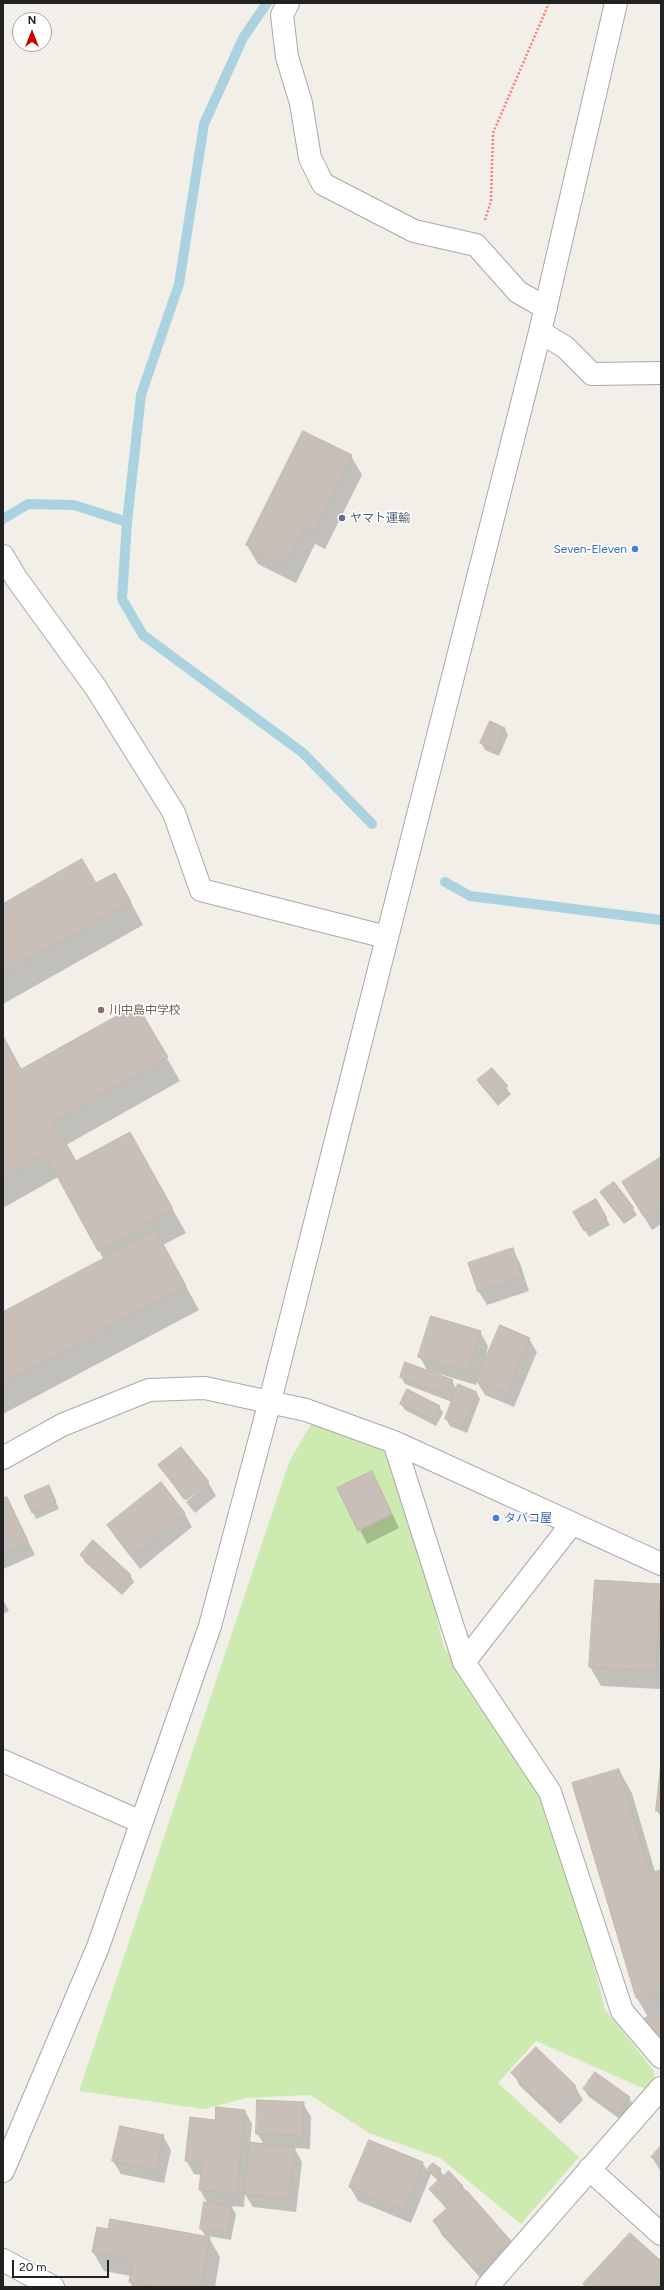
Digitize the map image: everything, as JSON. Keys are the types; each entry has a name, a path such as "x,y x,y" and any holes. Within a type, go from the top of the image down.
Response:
{"street":[{"path":"288,3 282,15 287,57 301,103 310,158 322,184 414,231 476,245 518,292 546,308"},
{"path":"3,2171 98,1947 210,1626 270,1401 540,332 616,3"},
{"path":"540,332 565,347 592,374 661,373"},
{"path":"3,556 16,578 96,688 174,813 201,890 386,937"},
{"path":"3,1458 62,1425 149,1390 205,1388 306,1410 394,1442 571,1525 661,1564"},
{"path":"394,1442 464,1662 550,1792 622,2011 661,2057"},
{"path":"464,1662 571,1525"},
{"path":"3,1761 141,1822"},
{"path":"487,2287 661,2088"},
{"path":"589,2169 661,2234"},
{"path":"3,2260 53,2287"}],"path":[{"path":"476,245 491,201 493,133 549,3"}],"green space":[{"path":"312,1423 394,1442 444,1647 553,1803 605,2009 654,2071 656,2094 536,2041 498,2083 579,2157 521,2224 440,2158 369,2133 310,2095 247,2098 204,2109 79,2091 290,1460"}],"building":[{"path":"303,431 352,455 314,531 304,526 285,565 246,545"},
{"path":"490,721 505,728 495,750 480,743"},
{"path":"82,859 96,883 115,873 131,902 3,973 3,904"},
{"path":"137,1005 168,1057 53,1121 76,1161 130,1132 173,1209 98,1251 45,1154 3,1177 3,1036 21,1069"},
{"path":"492,1068 508,1086 494,1100 477,1080"},
{"path":"661,1157 661,1206 644,1217 622,1182"},
{"path":"614,1182 634,1208 620,1218 600,1192"},
{"path":"596,1199 607,1218 584,1231 573,1212"},
{"path":"156,1231 186,1286 3,1383 3,1312"},
{"path":"513,1248 522,1277 478,1292 468,1263"},
{"path":"431,1316 481,1331 468,1372 418,1357"},
{"path":"500,1325 530,1338 506,1394 476,1381"},
{"path":"405,1362 453,1380 447,1395 400,1377"},
{"path":"458,1384 477,1392 463,1427 445,1419"},
{"path":"407,1389 440,1406 432,1420 400,1404"},
{"path":"181,1447 209,1482 186,1500 158,1465"},
{"path":"372,1471 392,1514 358,1531 337,1488"},
{"path":"161,1482 185,1513 132,1556 107,1525"},
{"path":"49,1485 56,1502 32,1513 24,1496"},
{"path":"7,1497 28,1541 3,1553 3,1499"},
{"path":"93,1540 131,1575 118,1589 80,1555"},
{"path":"595,1580 661,1584 656,1671 589,1667"},
{"path":"661,1763 661,1811 656,1811"},
{"path":"619,1769 650,1873 661,1870 661,1991 636,1998 572,1783"},
{"path":"661,2007 661,2051 640,2022"},
{"path":"536,2047 576,2086 552,2111 511,2073"},
{"path":"595,2072 630,2097 617,2114 583,2089"},
{"path":"257,2100 304,2102 303,2136 256,2134"},
{"path":"216,2107 245,2110 237,2194 199,2190 202,2162 185,2161 190,2117 215,2120"},
{"path":"120,2126 164,2135 156,2170 112,2161"},
{"path":"369,2140 423,2162 404,2210 349,2187"},
{"path":"250,2142 295,2148 288,2199 244,2194"},
{"path":"661,2146 661,2165 651,2157"},
{"path":"433,2163 441,2169 435,2176 427,2169"},
{"path":"449,2171 463,2186 443,2204 429,2189"},
{"path":"467,2191 511,2241 476,2270 433,2221"},
{"path":"204,2202 232,2206 228,2233 200,2229"},
{"path":"110,2219 210,2237 201,2287 159,2287 129,2282 133,2260 92,2252 97,2227 108,2229"},
{"path":"630,2233 661,2261 661,2279 653,2287 587,2287 583,2284"}],"waterway":[{"path":"127,522 141,395 179,284 204,124 243,38 267,3"},
{"path":"3,519 28,504 74,505 127,522 122,599 143,635 303,753 372,824"},
{"path":"445,882 470,896 661,920"}],"place":[{"name":"ヤマト運輸","path":"342,518"},
{"name":"Seven-Eleven","path":"635,549"},
{"name":"川中島中学校","path":"101,1010"},
{"name":"タバコ屋","path":"496,1518"}]}
